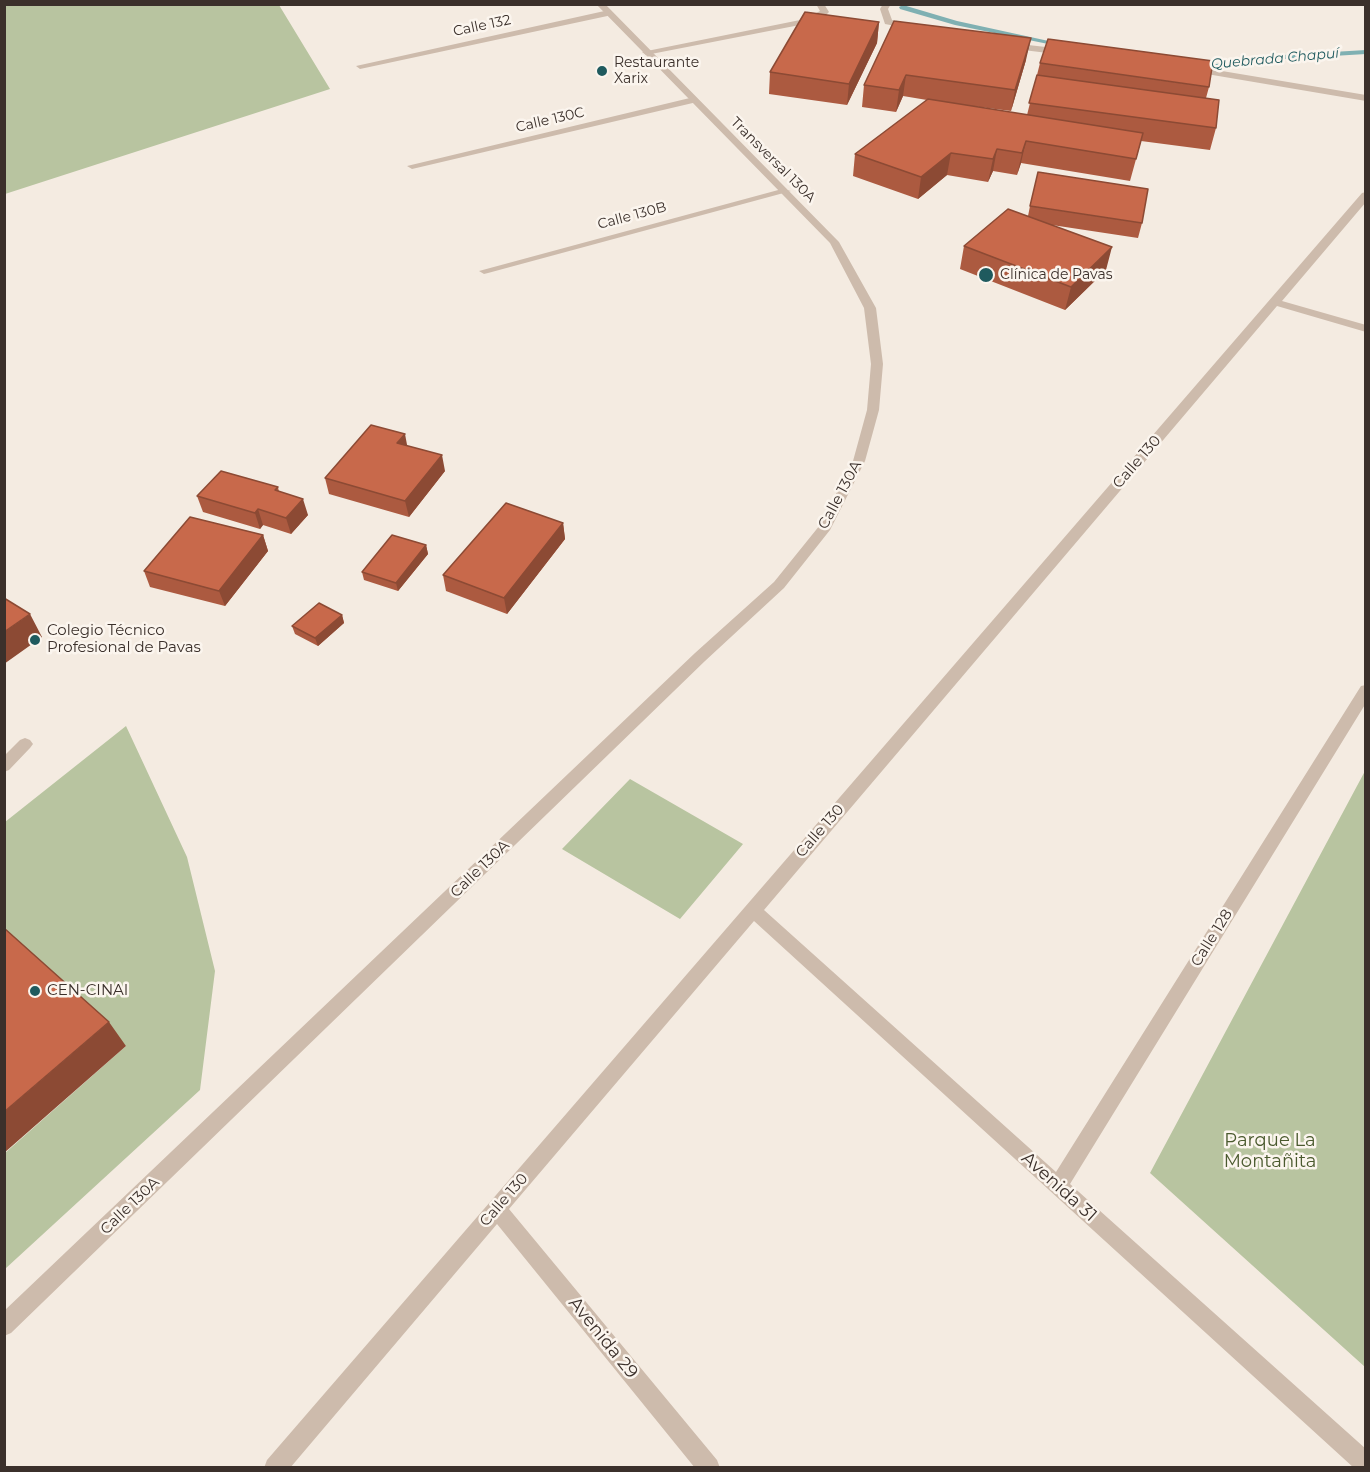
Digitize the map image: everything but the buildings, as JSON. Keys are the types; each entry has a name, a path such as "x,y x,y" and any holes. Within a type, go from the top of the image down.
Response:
{"street":[{"name":"Transversal 130A","path":"600,4 834,242 870,308 877,364"},
{"path":"646,52 807,21 825,12 820,4"},
{"path":"887,4 884,9 888,22 922,31"},
{"name":"Calle 132","path":"360,66 609,13"},
{"path":"1002,45 1071,53"},
{"path":"1185,68 1365,98"},
{"name":"Calle 130C","path":"412,166 694,100"},
{"name":"Calle 130B","path":"484,270 786,191"},
{"name":"Calle 130","path":"275,1467 1364,199"},
{"path":"1274,302 1365,329"},
{"name":"Calle 130A","path":"4,1326 700,657 779,585 825,527 859,461 873,411 877,364"},
{"name":"Calle 128","path":"1058,1186 1365,690"},
{"path":"4,766 25,744"},
{"name":"Avenida 31","path":"753,910 1365,1464"},
{"name":"Avenida 29","path":"497,1209 709,1467"}],"green space":[{"path":"4,5 279,5 330,89 5,194"},
{"path":"126,726 187,857 215,971 200,1090 5,1269 5,1153 126,1046 5,936 5,822"},
{"name":"Parque La Montañita","path":"1365,771 1365,1367 1150,1173"},
{"path":"630,779 743,844 680,919 562,849"}],"waterway":[{"name":"Quebrada Chapuí","path":"903,7 955,23 1063,45"},
{"name":"Quebrada Chapuí","path":"1195,64 1216,66 1283,57 1366,52"}],"place":[{"name":"Restaurante Xarix","path":"602,71"},
{"name":"Clínica de Pavas","path":"986,275"},
{"name":"Colegio Técnico Profesional de Pavas","path":"35,640"},
{"name":"CEN-CINAI","path":"35,991"}]}
